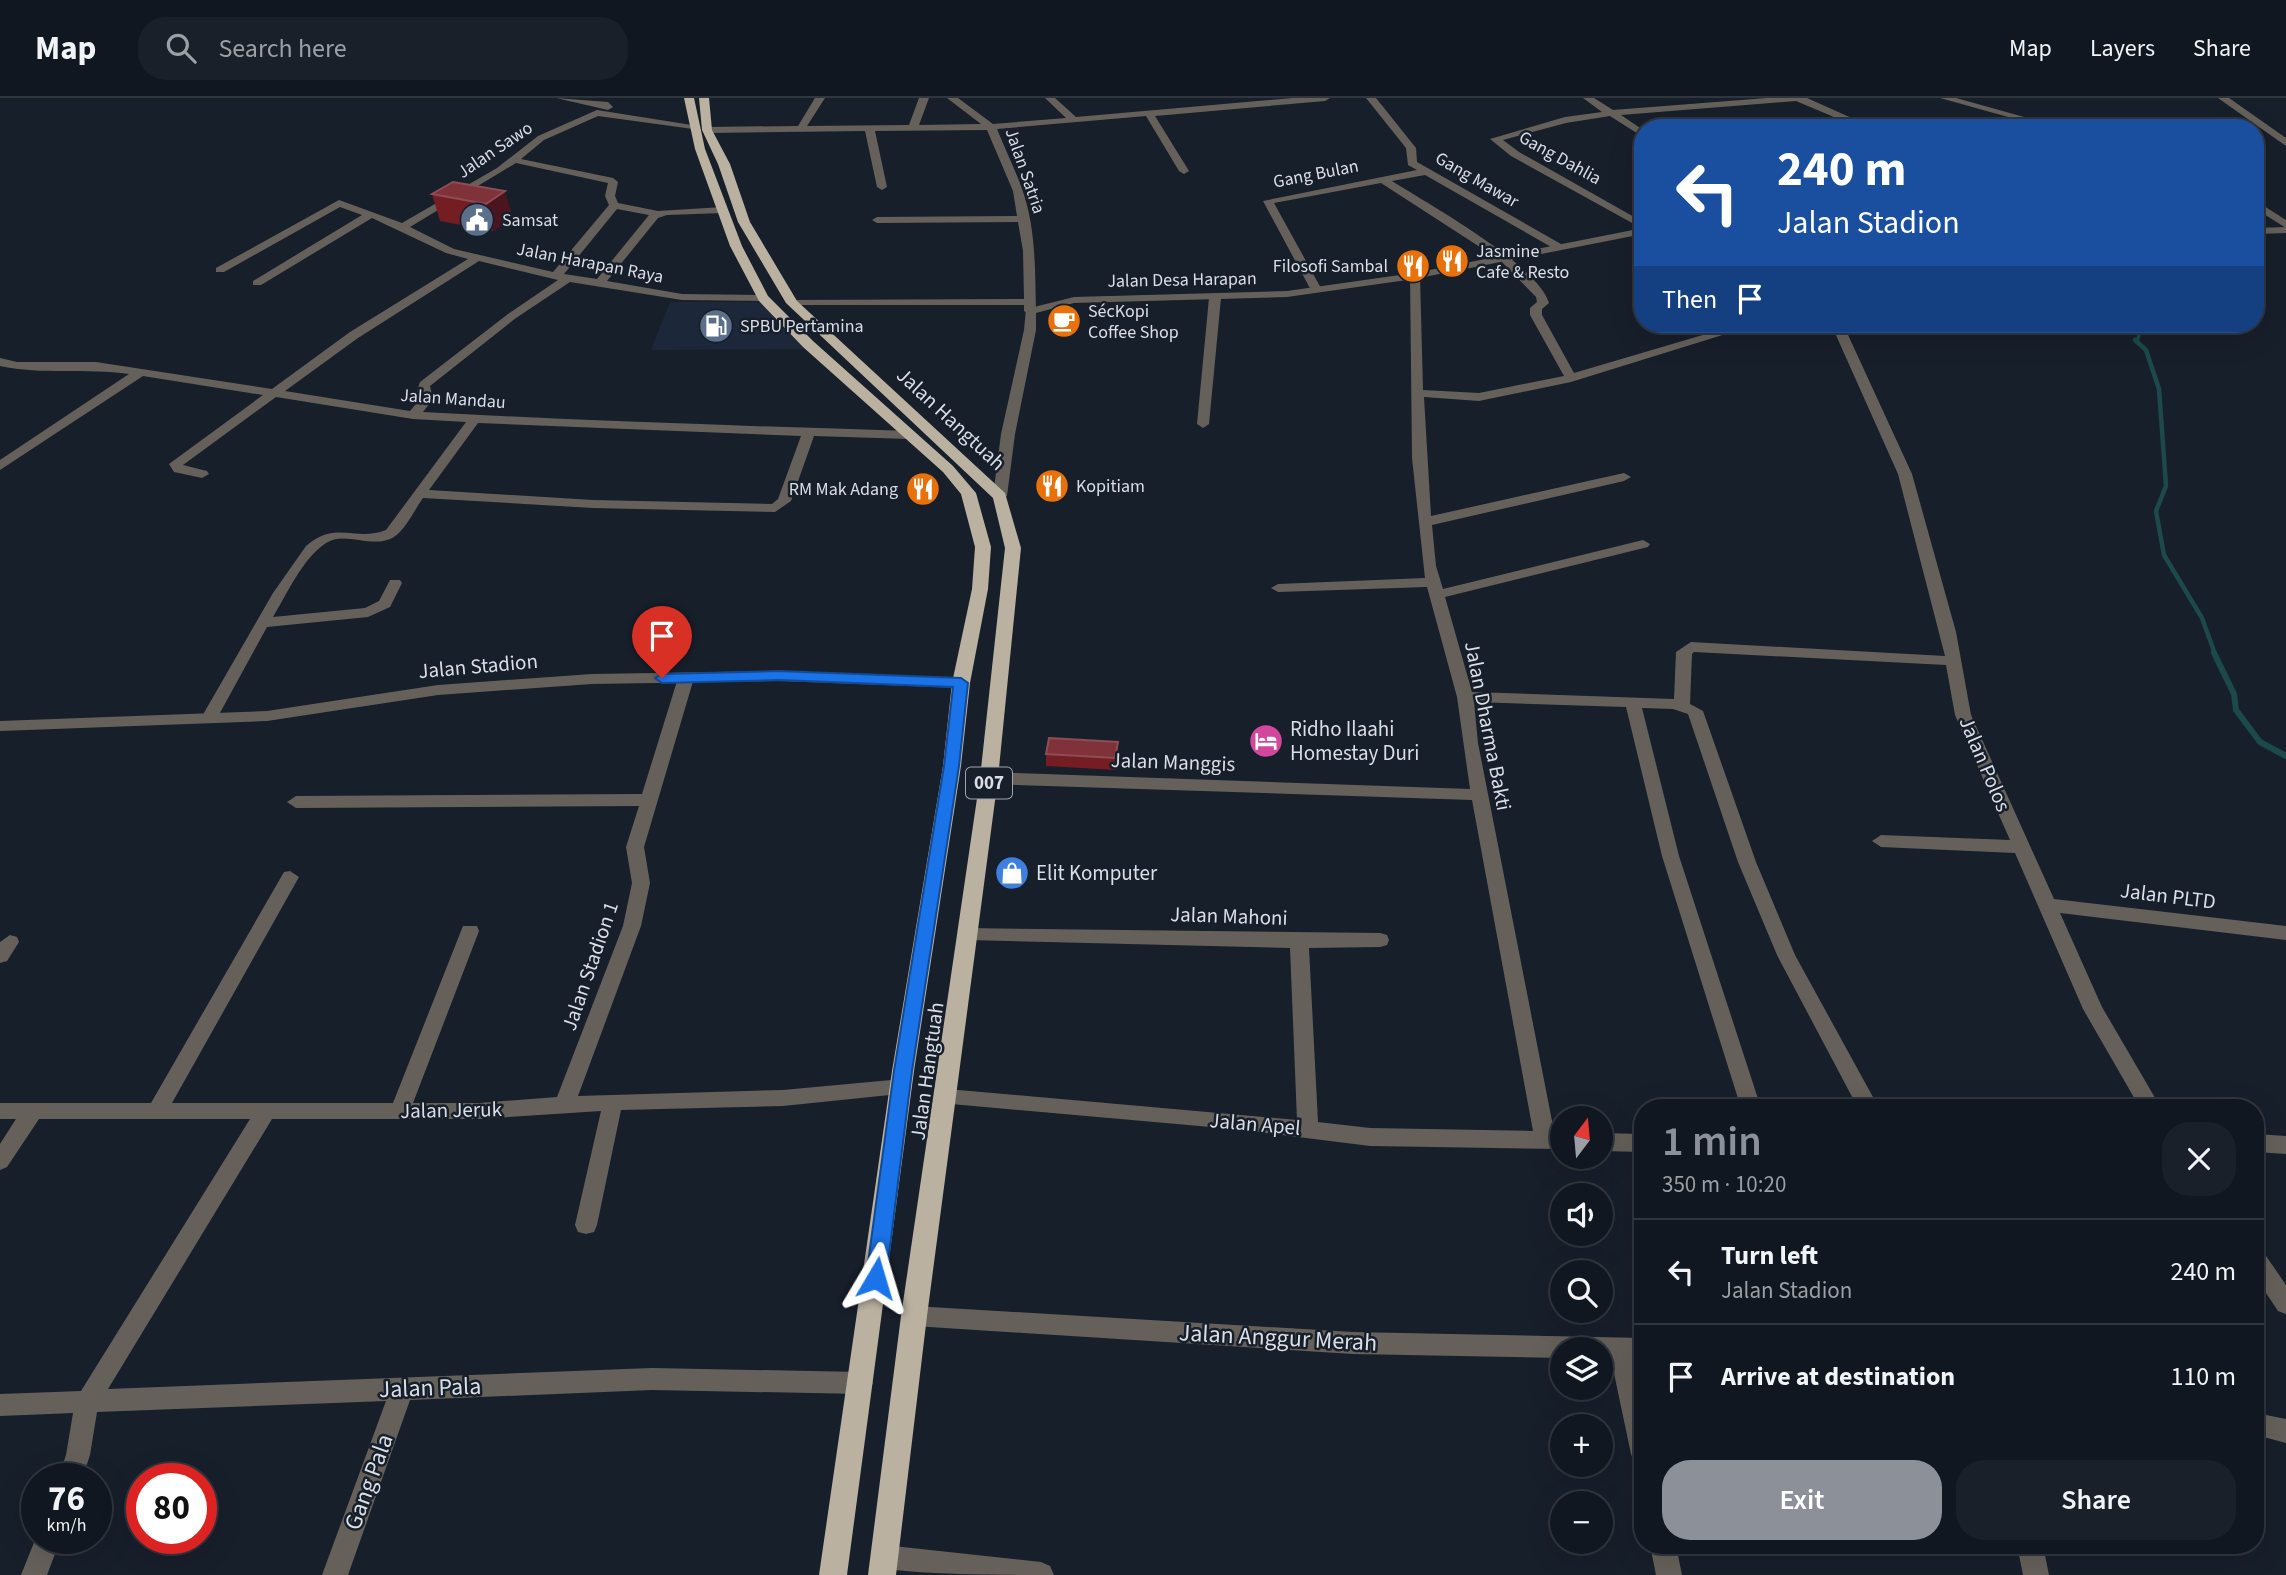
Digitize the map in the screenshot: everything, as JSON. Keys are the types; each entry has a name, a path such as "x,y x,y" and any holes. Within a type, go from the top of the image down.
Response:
{"highway":[{"name":"Jalan Hangtuah","path":"689,98 715,165 744,222 792,303 1000,496 1013,548 989,778 947,1097 914,1316 883,1567"},
{"name":"Jalan Hangtuah","path":"700,127 704,98"},
{"name":"Jalan Hangtuah","path":"715,165 723,210 737,246 763,298 808,344 948,469 968,493 983,547 979,589 961,683 952,766 902,1087 833,1575"}],"street":[{"path":"561,98 609,105 603,112"},
{"path":"800,130 820,98"},
{"path":"912,130 924,98"},
{"path":"952,98 990,127"},
{"path":"1050,98 1073,119"},
{"path":"1153,98 1167,112"},
{"path":"603,112 700,127 912,130 990,127 1325,98"},
{"name":"Gang Mawar","path":"1371,98 1411,148 1410,161 1557,246"},
{"path":"1588,98 1634,128"},
{"path":"1945,98 2025,119"},
{"path":"2223,98 2252,119"},
{"path":"1613,113 1800,99 1848,119"},
{"name":"Jalan Sawo","path":"402,228 514,160 541,138 603,112"},
{"path":"1149,113 1184,171"},
{"name":"Gang Dahlia","path":"1613,113 1565,120 1494,141 1634,224"},
{"name":"Jalan Satria","path":"990,127 1004,155 1025,219 1030,307"},
{"path":"2264,128 2286,144"},
{"path":"870,130 882,187"},
{"path":"514,160 614,182 610,195 614,205"},
{"name":"Gang Bulan","path":"1316,290 1268,201 1428,172"},
{"path":"1382,179 1504,258 1541,296 1543,303 1536,308 1536,315 1571,378"},
{"name":"Jalan Harapan Raya","path":"220,270 339,203 371,214 431,244 477,258 562,277 682,297 763,298"},
{"path":"614,205 657,214 723,210"},
{"path":"414,415 427,400 422,391 424,385 562,277 614,205"},
{"path":"2264,210 2286,228"},
{"path":"257,283 371,214"},
{"path":"599,284 657,214"},
{"path":"877,220 1025,219"},
{"path":"2264,230 2286,228"},
{"name":"Jalan Desa Harapan","path":"792,303 1030,307 1074,300 1215,298 1316,290 1414,276 1634,231"},
{"path":"202,474 179,469 176,464 270,393 354,335 477,258"},
{"name":"Jalan Dharma Bakti","path":"1414,276 1417,393 1425,522 1433,588 1452,645 1465,697 1480,795 1550,1121"},
{"path":"1203,424 1215,298"},
{"path":"1000,496 1009,434 1030,330 1030,307"},
{"path":"1417,393 1471,398 1571,378 1722,333"},
{"name":"Jalan Polos","path":"1841,333 1905,474 1925,537 1954,661 1963,715 2093,1009 2146,1099"},
{"name":"Jalan Mandau","path":"0,362 17,366 96,366 414,415 606,426 909,435"},
{"path":"0,376 17,366"},
{"path":"0,466 141,372"},
{"path":"209,718 262,623 315,543 330,536 387,535 422,494 475,418"},
{"path":"422,494 593,504 775,508 784,501 810,430"},
{"path":"1425,522 1625,477"},
{"path":"1278,588 1433,588 1643,544"},
{"path":"262,623 368,612 385,604 395,583"},
{"path":"1682,705 1684,652 1691,647 1954,661"},
{"name":"Jalan Stadion","path":"0,726 280,714 363,700 516,682 779,676 961,683"},
{"name":"Jalan Stadion 1","path":"564,1106 632,926 641,883 635,847 686,678"},
{"path":"1465,697 1682,705 1698,715 1747,862 1786,954 1864,1099"},
{"path":"1633,702 1646,768 1675,878 1748,1099"},
{"name":"Jalan Manggis","path":"989,778 1480,795"},
{"path":"296,802 651,800"},
{"path":"1881,841 2020,847"},
{"path":"157,1110 290,877"},
{"name":"Jalan PLTD","path":"2045,905 2286,933"},
{"path":"400,1110 470,931"},
{"name":"Jalan Mahoni","path":"969,933 1299,941 1308,1129"},
{"path":"1299,941 1380,940"},
{"name":"Jalan Jeruk","path":"0,1111 480,1111 613,1102 783,1098 902,1087"},
{"name":"Jalan Apel","path":"947,1097 1308,1129 1370,1137 1550,1140"},
{"path":"586,1225 613,1102"},
{"path":"0,1161 33,1111"},
{"path":"75,1463 87,1403 265,1113"},
{"path":"1614,1142 1634,1143"},
{"path":"2264,1144 2286,1145"},
{"path":"2264,1271 2284,1298"},
{"name":"Jalan Anggur Merah","path":"914,1316 1353,1343 1632,1348"},
{"path":"1632,1348 1634,1367"},
{"name":"Jalan Pala","path":"0,1405 652,1379 860,1383"},
{"name":"Gang Pala","path":"335,1575 402,1388"},
{"path":"2264,1426 2286,1430"},
{"path":"34,1575 42,1554"},
{"path":"1665,1554 1669,1575"},
{"path":"2032,1554 2036,1575"},
{"path":"883,1567 1041,1575"}],"shaded area":[{"path":"670,302 762,302 808,349 651,350"}],"building":[{"path":"453,182 505,191 486,204 432,194"},
{"path":"1049,738 1118,742 1115,758 1046,754"}],"waterway":[{"path":"2137,342 2140,333"},
{"path":"2137,342 2146,350 2159,389 2166,486 2156,511 2164,555 2202,618 2215,654"},
{"path":"2214,653 2234,694 2236,710 2260,742 2286,756"}],"place":[{"name":"Samsat","path":"477,220"},
{"name":"Jasmine Cafe & Resto","path":"1452,261"},
{"name":"Filosofi Sambal","path":"1413,266"},
{"name":"SécKopi Coffee Shop","path":"1064,321"},
{"name":"SPBU Pertamina","path":"716,326"},
{"name":"Kopitiam","path":"1052,486"},
{"name":"RM Mak Adang","path":"923,489"},
{"name":"Ridho Ilaahi Homestay Duri","path":"1266,741"},
{"name":"Elit Komputer","path":"1012,873"}],"route":[{"path":"662,678 779,676 961,683 952,766 903,1071 876,1278"}]}
